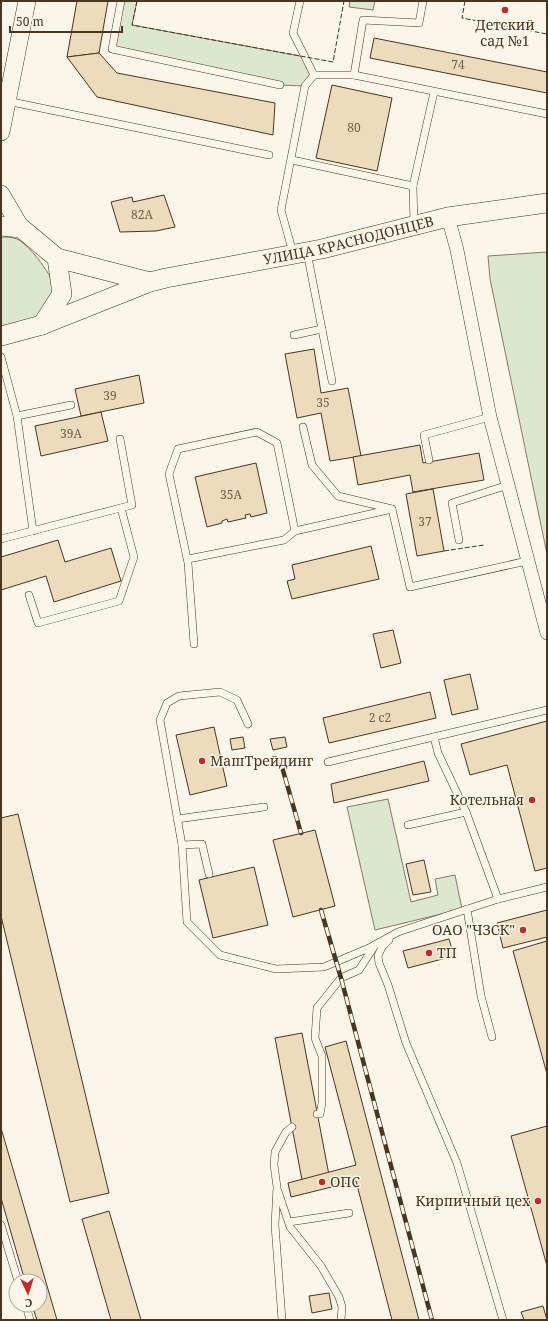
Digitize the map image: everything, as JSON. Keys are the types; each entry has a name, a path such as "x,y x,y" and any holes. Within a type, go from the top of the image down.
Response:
{"main road":[{"name":"УЛИЦА КРАСНОДОНЦЕВ","path":"1,336 42,325 150,282 362,240 414,225 448,218 547,203"},
{"path":"1,226 21,228 57,258 62,294 42,325"},
{"name":"УЛИЦА КРАСНОДОНЦЕВ","path":"57,258 150,282"}],"street":[{"path":"1,132 27,1"},
{"path":"1,194 21,228"},
{"path":"448,218 457,250 490,417 547,633"}],"lane":[{"path":"121,1 112,49 280,85"},
{"path":"300,1 293,34 314,75"},
{"path":"354,75 363,20 419,24 423,1"},
{"path":"314,75 354,75 547,114"},
{"path":"314,75 305,86 292,160 281,210 300,253 322,329 332,381"},
{"path":"414,225 413,186 434,92"},
{"path":"7,101 269,155"},
{"path":"292,160 413,186"},
{"path":"294,335 322,329"},
{"path":"1,357 17,416 33,531"},
{"path":"17,416 71,405"},
{"path":"430,460 424,435 490,417"},
{"path":"303,427 312,465 338,496 392,509"},
{"path":"194,644 188,559 169,474 178,449 257,432 277,442 295,531"},
{"path":"1,539 132,505 120,439"},
{"path":"459,540 452,503 508,485"},
{"path":"29,595 38,623 119,601 134,557 121,508"},
{"path":"188,559 284,540 295,531 392,509"},
{"path":"392,509 410,587 527,561"},
{"path":"248,724 238,700 220,692 178,696 167,703 160,720 182,845 187,922 220,955 276,969 324,967 376,944 398,932 498,899 547,887"},
{"path":"328,762 547,710"},
{"path":"434,737 438,753 466,812 498,899"},
{"path":"177,819 264,807"},
{"path":"408,825 466,812"},
{"path":"182,845 202,844 209,874"},
{"path":"467,909 481,996 492,1037"},
{"path":"398,932 382,947 378,956 379,963 388,985 406,1043 457,1163 503,1320"},
{"path":"317,1114 320,1114 322,1103 322,1056 315,1038 317,1008 341,978 359,970 376,944"},
{"path":"282,1320 275,1225 277,1187 274,1165 275,1152 286,1132 292,1127"},
{"path":"277,1187 289,1222 321,1266 338,1297 342,1307 341,1320"},
{"path":"289,1222 349,1213"},
{"path":"1,1225 16,1273"}],"green space":[{"path":"121,1 137,1 132,25 305,57 314,75 305,86 280,85 112,49"},
{"path":"350,1 375,1 373,10 349,7"},
{"path":"1,237 11,237 22,242 35,255 51,279 57,292 46,313 1,330"},
{"path":"547,252 547,554 490,279 488,256"},
{"path":"388,799 411,902 438,895 435,879 455,875 462,909 375,930 347,807"}],"building":[{"path":"77,1 108,1 99,53 67,57"},
{"path":"374,38 547,72 547,93 370,58"},
{"path":"99,53 117,73 275,103 273,135 97,97 67,57"},
{"path":"332,85 392,98 377,171 316,158"},
{"path":"164,195 175,227 156,231 120,232 111,202 132,197 133,202"},
{"path":"314,349 321,393 348,388 361,456 330,461 321,413 297,418 285,354"},
{"path":"139,375 144,403 81,416 75,389"},
{"path":"101,412 108,441 41,456 35,426"},
{"path":"420,445 423,463 479,453 484,480 413,492 410,475 358,485 353,457"},
{"path":"256,463 267,513 251,517 250,514 245,515 246,518 228,522 227,519 222,521 222,523 207,527 195,477"},
{"path":"433,489 444,551 417,556 406,494"},
{"path":"58,540 65,562 111,548 121,581 54,602 46,576 1,590 1,557"},
{"path":"371,546 379,579 292,599 287,581 295,579 292,565"},
{"path":"393,630 401,663 381,668 373,634"},
{"path":"470,674 478,709 452,715 444,680"},
{"path":"430,692 436,718 329,743 323,718"},
{"name":"Котельная","path":"547,721 547,868 535,871 507,765 470,775 461,744"},
{"name":"МашТрейдинг","path":"214,727 227,786 190,795 176,735"},
{"path":"243,737 245,748 232,750 230,739"},
{"path":"285,737 287,747 273,750 270,739"},
{"path":"424,761 429,781 334,803 331,784"},
{"path":"18,814 109,1193 70,1202 1,916 1,818"},
{"path":"315,830 335,906 293,917 273,840"},
{"path":"424,860 431,892 413,895 406,864"},
{"path":"254,867 268,925 213,938 199,880"},
{"name":"ОАО \"ЧЗСК\"","path":"547,910 547,937 503,948 497,923"},
{"name":"ТП","path":"449,939 454,956 408,968 403,951"},
{"path":"547,941 547,1074 513,951"},
{"path":"302,1033 329,1175 302,1180 275,1038"},
{"name":"ОПС","path":"346,1041 419,1320 392,1320 356,1181 291,1197 288,1183 356,1165 325,1047"},
{"name":"Кирпичный цех","path":"547,1126 547,1266 511,1136"},
{"path":"1,1128 43,1273 23,1273 1,1198"},
{"path":"109,1211 141,1320 111,1320 82,1219"},
{"path":"48,1289 57,1320 37,1320 35,1313 48,1313"},
{"path":"329,1293 332,1309 312,1313 309,1296"},
{"path":"543,1306 547,1320 524,1320 521,1312"}],"railway":[{"path":"280,760 301,833"},
{"path":"321,910 341,978 432,1320"}],"fence":[{"path":"137,1 132,25 333,62 344,1"},
{"path":"465,1 462,18 547,34"},
{"path":"444,551 484,545"}],"place":[{"name":"Детский сад №1","path":"505,10"},
{"name":"МашТрейдинг","path":"202,761"},
{"name":"Котельная","path":"532,800"},
{"name":"ОАО \"ЧЗСК\"","path":"523,930"},
{"name":"ТП","path":"429,953"},
{"name":"ОПС","path":"322,1182"},
{"name":"Кирпичный цех","path":"538,1201"}]}
